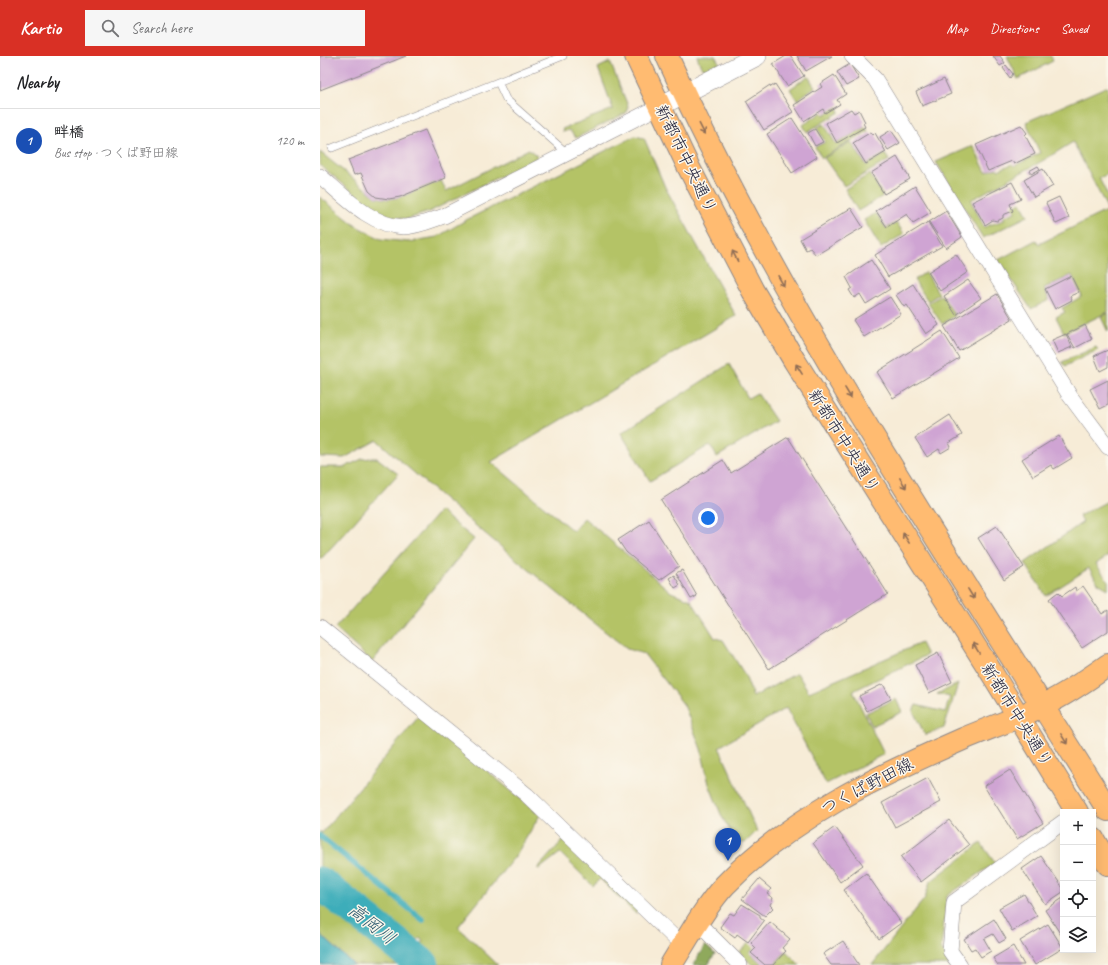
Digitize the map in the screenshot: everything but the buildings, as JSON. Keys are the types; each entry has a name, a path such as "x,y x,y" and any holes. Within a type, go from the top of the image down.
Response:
{"main road":[{"name":"新都市中央通り","path":"636,56 753,291 794,360 1074,809"},
{"name":"新都市中央通り","path":"667,56 684,94 780,279 820,347 1002,643 1108,810"},
{"name":"つくば野田線","path":"671,965 698,923 724,887 768,846 794,827 866,784 965,738 1043,706 1083,683 1108,665"},
{"path":"1096,844 1108,864"}],"street":[{"path":"320,176 363,211 383,223 403,227 418,225 444,216 757,56"},
{"path":"852,56 875,79 1070,396 1108,447"},
{"path":"320,627 527,794 683,946"},
{"path":"960,965 950,951 954,902 1060,824"},
{"path":"698,923 740,965"}],"lane":[{"path":"332,148 563,56"},
{"path":"498,82 506,99 567,152"}],"green space":[{"path":"697,56 715,56 720,64 709,70 701,67"},
{"path":"1007,56 1051,56 1053,61 1018,79"},
{"path":"610,62 628,106 626,113 576,138 569,130 563,132 562,129 613,109 598,68"},
{"path":"808,76 815,87 797,100 790,89"},
{"path":"1108,86 1108,174 1099,178 1108,196 1108,210 1073,142 1044,160 971,200 984,227 1004,220 1004,217 1015,212 1013,206 1021,203 1028,216 983,238 936,162 973,146 986,172 997,168 998,170 1012,164 1014,166 1040,153 1026,122"},
{"path":"838,107 840,112 807,132 803,125 822,112 824,115"},
{"path":"824,124 836,144 865,127 868,131 822,158 815,147 825,142 817,128"},
{"path":"635,136 644,138 665,187 736,316 491,462 573,531 584,518 671,592 691,600 715,638 723,640 745,675 753,697 797,673 809,692 921,643 927,655 853,691 884,754 826,784 786,708 719,747 757,831 745,843 737,842 722,817 709,784 701,749 684,705 644,654 627,649 563,598 438,494 377,440 344,458 320,457 320,197 356,226 381,239 408,242 437,237 466,220"},
{"path":"851,142 866,165 885,154 889,160 844,186 824,158"},
{"path":"529,149 538,157 429,212 407,219 390,216 371,207 320,165 320,152 376,197 389,199 400,197 441,180 446,191"},
{"path":"870,174 883,196 858,211 845,189"},
{"path":"1108,210 1108,312 1064,333 1056,317 1065,312 1062,308 1082,296 1072,275 1044,288 1049,300 1031,309 998,260 1036,240 1039,244"},
{"path":"876,213 886,228 897,223 904,234 881,248 864,220"},
{"path":"926,272 939,294 928,301 914,280"},
{"path":"942,295 955,316 942,324 928,303"},
{"path":"1108,313 1108,332 1101,317"},
{"path":"1096,347 1098,350 1065,366 1062,362"},
{"path":"729,364 748,398 757,393 776,421 717,457 710,445 650,481 621,433"},
{"path":"377,458 398,474 320,560 320,467 345,467 362,459"},
{"path":"1108,501 1108,556 1096,564 1108,581 1108,589 1098,583 1089,568 1046,596 1025,563 1083,522 1079,516"},
{"path":"440,511 474,539 372,662 335,628"},
{"path":"958,684 944,728 925,735 913,711 916,705 945,712 950,697 937,694"},
{"path":"896,699 902,712 872,726 866,713"},
{"path":"420,715 540,815 516,855 458,927 498,965 432,965 418,953 423,942 420,938 409,947 320,875 320,831 322,833"},
{"path":"563,840 637,910 636,914 600,879 593,886 560,853 538,870 537,869"},
{"path":"981,843 995,863 947,896 941,949 953,965 872,965 925,898 930,882"},
{"path":"320,889 380,939 375,944 401,965 354,965 320,934"},
{"path":"749,943 754,948 750,953 763,965 752,965 739,952"},
{"path":"705,945 715,954 708,965 693,965"},
{"path":"786,951 800,965 774,965"}],"water":[{"path":"320,934 354,965 320,965"}],"waterway":[{"path":"320,836 423,920"},
{"name":"高岡川","path":"320,883 423,965"}],"place":[{"name":"畔橋","path":"728,861"}]}
